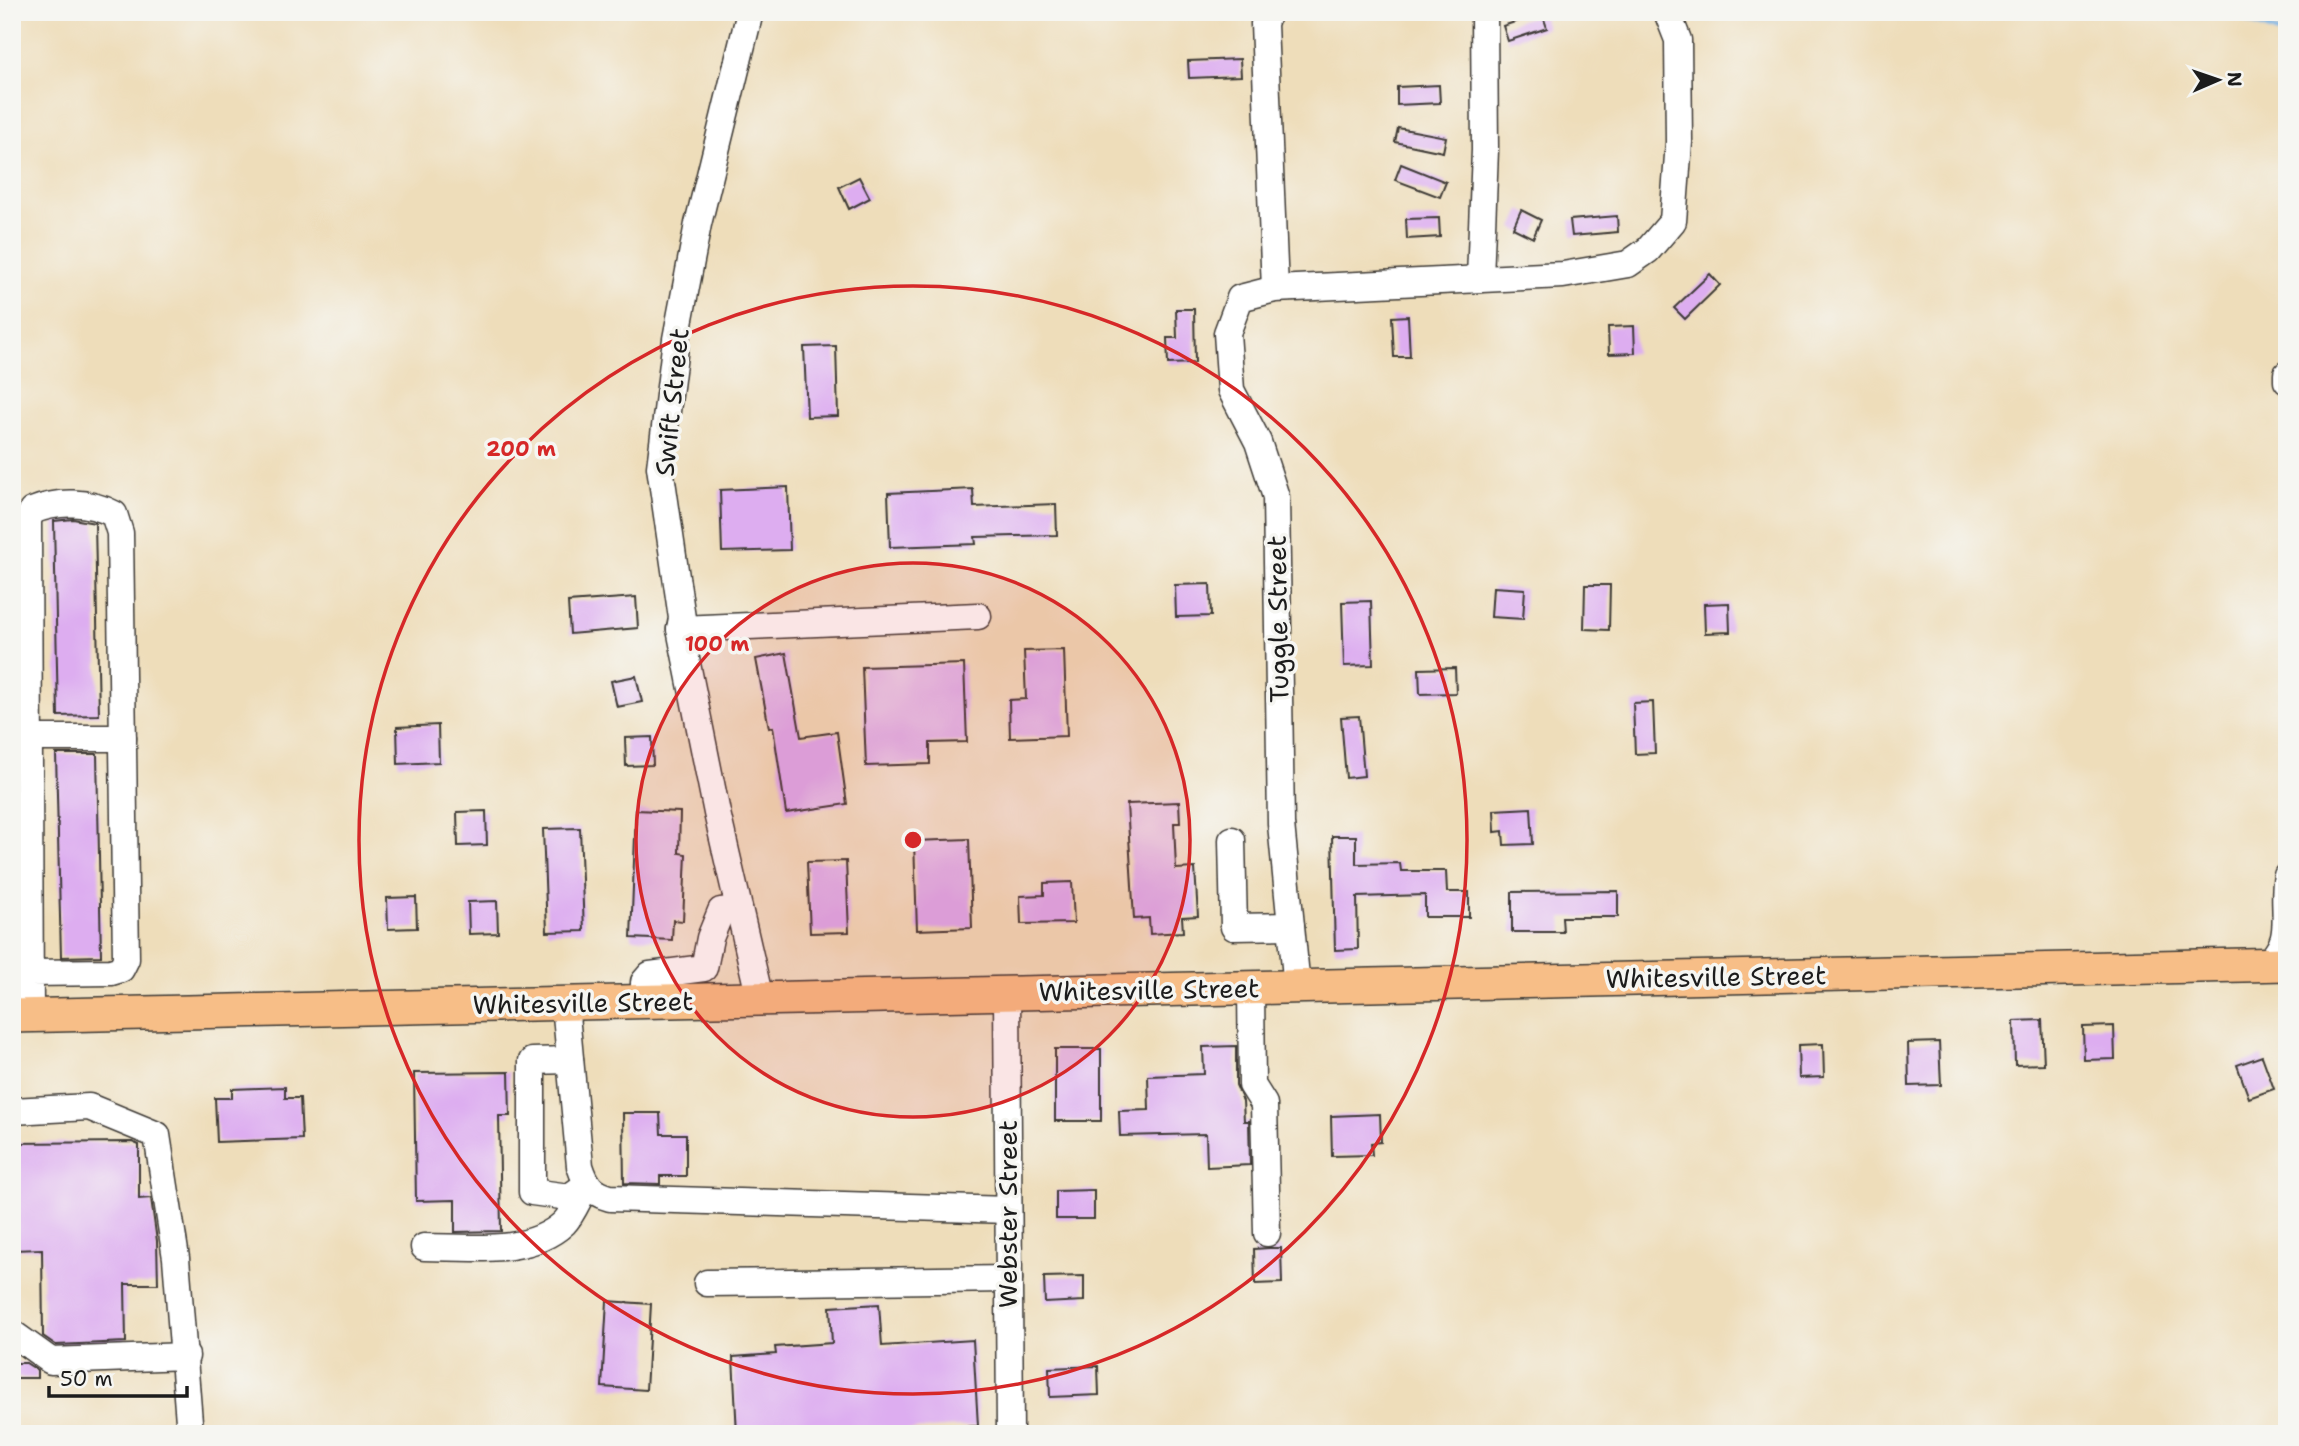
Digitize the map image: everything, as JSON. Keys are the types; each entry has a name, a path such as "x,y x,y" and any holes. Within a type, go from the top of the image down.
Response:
{"main road":[{"name":"Whitesville Street","path":"21,1016 2276,964"}],"street":[{"name":"Swift Street","path":"750,12 698,223 676,339 660,467 682,618 680,629 738,909 760,999"},
{"path":"1268,12 1264,24 1266,114 1275,289"},
{"path":"1480,279 1485,150 1484,12"},
{"name":"Tuggle Street","path":"1297,987 1281,824 1276,497 1258,442 1231,390 1227,333 1240,298 1275,289 1563,275 1628,264 1648,250 1674,221 1679,142 1678,40 1667,12"},
{"path":"2287,374 2287,381"},
{"path":"21,1016 30,973 28,520 32,511 57,503 100,506 114,514 120,533 126,959 121,969 111,972 30,973"},
{"path":"680,629 978,616"},
{"path":"29,738 123,738"},
{"path":"1232,840 1234,928 1291,926"},
{"path":"2276,964 2276,957 2284,945 2286,919 2283,894 2287,876"},
{"path":"644,1002 644,982 650,975 704,968 710,938 720,911 738,909"},
{"path":"1251,988 1252,1085 1264,1104 1267,1233"},
{"name":"Webster Street","path":"1007,994 1010,1434"},
{"path":"565,1004 580,1166 586,1185 595,1194 610,1198 1008,1210"},
{"path":"570,1060 532,1061 532,1192 569,1197 586,1185"},
{"path":"12,1111 89,1107 157,1135 176,1258 186,1356 190,1434"},
{"path":"424,1247 500,1246 542,1240 566,1222 586,1185"},
{"path":"707,1283 1009,1279"},
{"path":"12,1333 51,1361 186,1356"}],"building":[{"path":"1542,13 1547,28 1508,41 1503,26"},
{"path":"1240,59 1241,76 1189,78 1188,61"},
{"path":"1439,85 1440,103 1397,105 1397,87"},
{"path":"1398,128 1446,137 1443,152 1395,142"},
{"path":"1401,164 1446,182 1440,197 1395,180"},
{"path":"859,177 870,198 849,209 839,187"},
{"path":"1521,210 1541,220 1533,238 1513,228"},
{"path":"1617,216 1618,232 1572,236 1570,220"},
{"path":"1439,218 1440,237 1407,239 1406,219"},
{"path":"1710,274 1720,285 1685,319 1674,308"},
{"path":"1176,309 1194,309 1195,363 1168,364 1167,338 1177,338"},
{"path":"1408,316 1410,357 1394,357 1392,317"},
{"path":"1634,326 1635,353 1609,354 1608,327"},
{"path":"836,346 838,416 807,417 804,347"},
{"path":"788,487 790,550 722,552 720,490"},
{"path":"973,489 974,507 1056,504 1057,535 975,537 976,544 890,547 888,493"},
{"path":"73,519 95,523 99,715 58,716 54,521"},
{"path":"1210,584 1211,616 1176,617 1175,585"},
{"path":"1585,585 1610,585 1609,630 1584,629"},
{"path":"1493,587 1525,589 1523,619 1491,617"},
{"path":"636,597 638,628 570,634 568,602"},
{"path":"1371,601 1373,665 1344,666 1342,602"},
{"path":"1729,603 1730,632 1705,633 1704,604"},
{"path":"1064,650 1067,736 1010,738 1009,700 1026,699 1024,651"},
{"path":"786,653 801,737 837,732 847,804 786,813 773,727 769,728 756,659"},
{"path":"964,664 967,742 930,743 930,764 866,766 862,667"},
{"path":"1455,668 1456,693 1420,694 1419,669"},
{"path":"636,676 642,702 617,707 611,681"},
{"path":"1653,702 1655,753 1635,754 1633,703"},
{"path":"1359,716 1364,776 1346,778 1341,717"},
{"path":"438,725 439,762 398,764 397,727"},
{"path":"652,737 653,765 626,766 625,738"},
{"path":"56,754 97,754 101,956 61,957"},
{"path":"1179,802 1180,823 1174,823 1176,869 1195,868 1198,916 1182,917 1183,932 1150,934 1149,918 1134,919 1127,804"},
{"path":"1531,808 1533,844 1504,845 1503,831 1495,832 1494,810"},
{"path":"636,810 680,812 679,853 686,854 683,921 673,920 672,940 631,938"},
{"path":"486,811 487,845 458,846 457,812"},
{"path":"580,828 584,931 547,932 543,829"},
{"path":"1332,836 1356,836 1356,864 1400,863 1401,871 1446,871 1447,892 1469,892 1469,917 1425,917 1425,895 1357,897 1358,949 1335,950"},
{"path":"969,839 972,928 917,930 914,841"},
{"path":"846,861 849,932 810,933 807,862"},
{"path":"1072,882 1074,923 1021,924 1020,896 1044,895 1044,883"},
{"path":"1618,891 1618,917 1562,917 1563,932 1512,932 1512,892"},
{"path":"416,897 417,928 388,929 387,898"},
{"path":"497,901 498,933 469,934 468,902"},
{"path":"2042,1020 2044,1064 2015,1065 2014,1021"},
{"path":"2114,1026 2115,1059 2084,1060 2083,1027"},
{"path":"1939,1042 1941,1085 1909,1086 1908,1043"},
{"path":"1823,1044 1824,1077 1799,1078 1798,1045"},
{"path":"1236,1046 1236,1085 1243,1101 1244,1121 1249,1121 1250,1165 1207,1167 1206,1134 1120,1136 1119,1111 1149,1110 1148,1076 1204,1074 1203,1047"},
{"path":"1055,1049 1101,1049 1101,1121 1055,1121"},
{"path":"2262,1056 2274,1089 2249,1098 2237,1065"},
{"path":"509,1072 510,1116 499,1116 501,1231 455,1232 455,1200 416,1201 414,1073"},
{"path":"285,1087 285,1098 300,1098 302,1139 217,1142 215,1098 232,1098 232,1089"},
{"path":"623,1113 660,1113 661,1134 686,1134 686,1176 660,1176 660,1184 624,1183"},
{"path":"1380,1114 1381,1142 1371,1143 1372,1155 1332,1156 1331,1116"},
{"path":"132,1142 139,1145 139,1199 151,1198 157,1241 158,1284 125,1284 126,1342 56,1345 43,1336 42,1249 12,1250 12,1143"},
{"path":"1094,1190 1094,1219 1056,1219 1056,1191"},
{"path":"1281,1248 1282,1283 1255,1284 1254,1249"},
{"path":"1084,1276 1084,1301 1045,1303 1044,1277"},
{"path":"607,1301 651,1304 646,1390 602,1387"},
{"path":"879,1304 882,1346 973,1340 978,1426 843,1434 737,1434 733,1357 776,1354 775,1347 832,1343 830,1307"},
{"path":"12,1363 26,1363 37,1370 37,1378 12,1378"},
{"path":"1098,1366 1099,1395 1050,1397 1049,1368"}],"waterway":[{"path":"2224,12 2287,36"}]}
